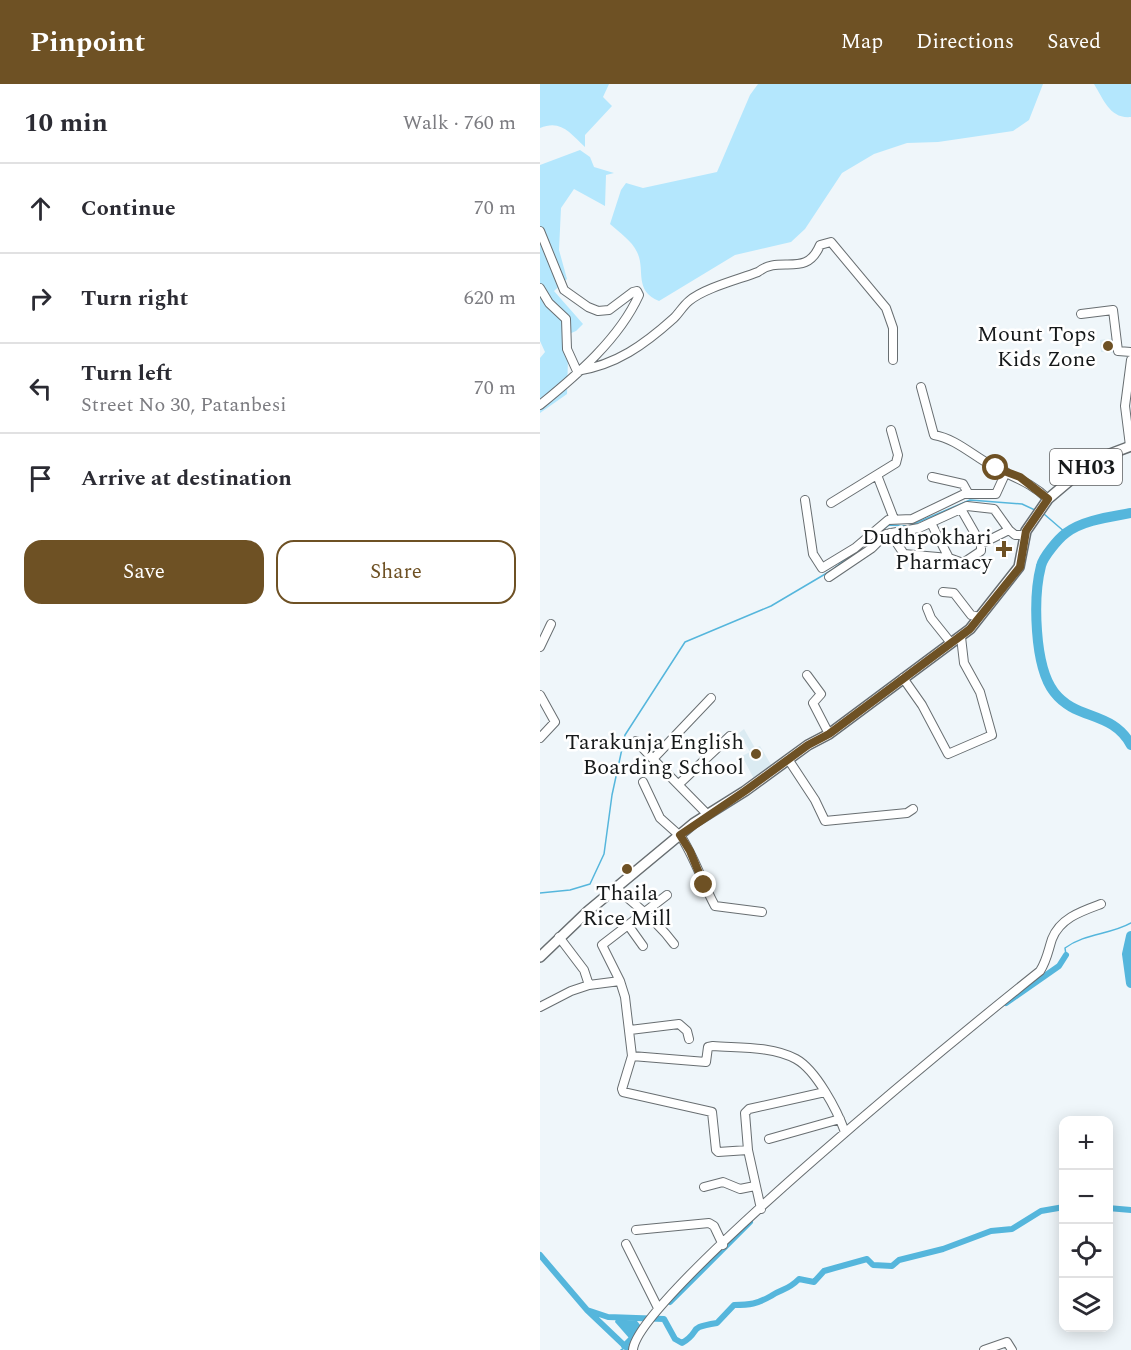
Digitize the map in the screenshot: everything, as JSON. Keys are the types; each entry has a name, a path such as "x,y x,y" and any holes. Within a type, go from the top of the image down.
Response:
{"main road":[{"name":"NH03","path":"540,957 559,937 679,835 788,759 829,734 961,637 1020,567 1025,535 1048,499 1098,458 1130,446"}],"street":[{"path":"540,231 564,290 588,307 609,310 633,292 638,293 619,328 590,361 540,405"},
{"path":"577,371 608,365 625,357 666,326 689,301 701,295 758,272 765,266 806,263 814,258 824,242 833,243 848,266 886,308 893,328 893,360"},
{"path":"540,288 549,303 566,319 567,350 577,371"},
{"path":"1082,314 1113,310 1118,351 1131,352"},
{"path":"1130,446 1125,406 1131,360"},
{"path":"921,387 933,435 948,437 1006,472 1038,488 1048,499"},
{"path":"831,503 897,462 898,455 891,430"},
{"path":"805,500 813,554 822,568 855,548 883,523 894,519 912,519 968,494 996,494 1006,472"},
{"path":"877,475 894,519"},
{"path":"932,477 963,484 968,494"},
{"path":"829,576 890,533 932,523 961,508 972,506 991,508 1001,515 1009,530 1015,535 1025,535"},
{"path":"890,533 904,554 949,558 963,563 981,551 981,544 961,508"},
{"path":"932,523 949,558"},
{"path":"981,544 1009,530"},
{"path":"943,592 954,593 971,615 979,617"},
{"path":"927,608 931,618 951,643"},
{"path":"540,647 551,624"},
{"path":"903,678 922,705 948,754 992,735 980,692 964,663 961,637"},
{"path":"807,675 821,694 813,703 829,734"},
{"path":"540,696 555,722 540,738"},
{"path":"653,759 711,698"},
{"path":"679,783 730,736"},
{"path":"636,741 708,815"},
{"path":"788,759 815,800 825,822 910,811"},
{"path":"643,782 660,818 679,835 690,851 694,865 715,906 762,912"},
{"path":"617,888 643,913 659,924 674,944"},
{"path":"667,895 602,945 620,981 630,1030 632,1056 622,1089 626,1094 712,1112 717,1152 747,1150"},
{"path":"633,1350 634,1342 658,1308 723,1245 844,1132 1040,970 1045,963 1053,937 1071,915 1101,904"},
{"path":"628,925 643,946"},
{"path":"559,937 584,970 589,985"},
{"path":"540,1007 571,991 589,985 620,981"},
{"path":"630,1030 679,1024 687,1031 689,1039"},
{"path":"632,1056 706,1062 708,1047 772,1051 796,1059 825,1092 840,1119 844,1132"},
{"path":"761,1209 747,1150 745,1113 749,1109 825,1092"},
{"path":"769,1139 840,1119"},
{"path":"705,1187 723,1182 740,1189 756,1186"},
{"path":"636,1230 708,1223 714,1226 723,1245"},
{"path":"626,1244 658,1308"},
{"path":"984,1350 1007,1342 1012,1350"}],"shaded area":[{"path":"540,84 609,84 603,97 612,106 585,135 585,147 570,132 560,126 540,128"},
{"path":"758,84 1043,84 1029,120 1013,131 938,142 907,143 874,154 842,173 805,229 791,242 735,255 659,301 646,291 643,285 635,248 610,224 621,190 626,183 643,188 717,172 750,95"},
{"path":"1094,84 1131,84 1131,117 1124,117 1113,112"},
{"path":"580,150 590,157 594,167 614,173 606,175 605,206 574,189 561,208 559,250 567,279 554,291 583,324 576,331 562,337 568,358 567,394 540,413 540,358 545,352 540,341 540,165"},
{"name":"Mount Tops Kids Zone","path":"1115,338 1116,353 1101,352 1100,340"},
{"name":"Tarakunja English Boarding School","path":"744,729 755,748 760,746 773,768 754,779 742,756 750,752 739,733"},
{"path":"616,1319 637,1321 641,1326 629,1338 615,1322"}],"waterway":[{"path":"540,893 570,890 590,884 604,854 612,795 625,735 685,642 771,606 832,570 889,525 909,526 970,500 1022,504 1037,511"},
{"path":"1131,513 1080,525 1059,539 1042,562 1038,579 1036,613 1042,666 1054,692 1073,708 1114,726 1131,745"},
{"path":"1044,514 1066,533"},
{"path":"1066,955 1065,948 1081,939 1131,923"},
{"path":"1131,936 1127,954 1131,983"},
{"path":"1006,1003 1059,966 1066,955"},
{"path":"587,1310 608,1317 664,1319 675,1339 682,1343 697,1328 717,1323 734,1305 762,1301 788,1288 799,1279 814,1282 824,1271 867,1259 873,1265 892,1266 899,1260 943,1249 991,1231 1012,1229 1041,1211 1059,1208"},
{"path":"1113,1208 1131,1210"},
{"path":"670,1302 750,1222"},
{"path":"540,1255 587,1310 629,1350"},
{"path":"624,1346 645,1325"},
{"path":"621,1350 626,1347"}],"place":[{"name":"Mount Tops Kids Zone","path":"1108,346"},
{"name":"Dudhpokhari Pharmacy","path":"1004,549"},
{"name":"Tarakunja English Boarding School","path":"756,754"},
{"name":"Thaila Rice Mill","path":"627,869"}],"route":[{"path":"704,885 690,851 680,835 808,745 829,734 961,637 989,608 1020,567 1026,531 1048,499 1038,488 1020,477 996,468"}]}
